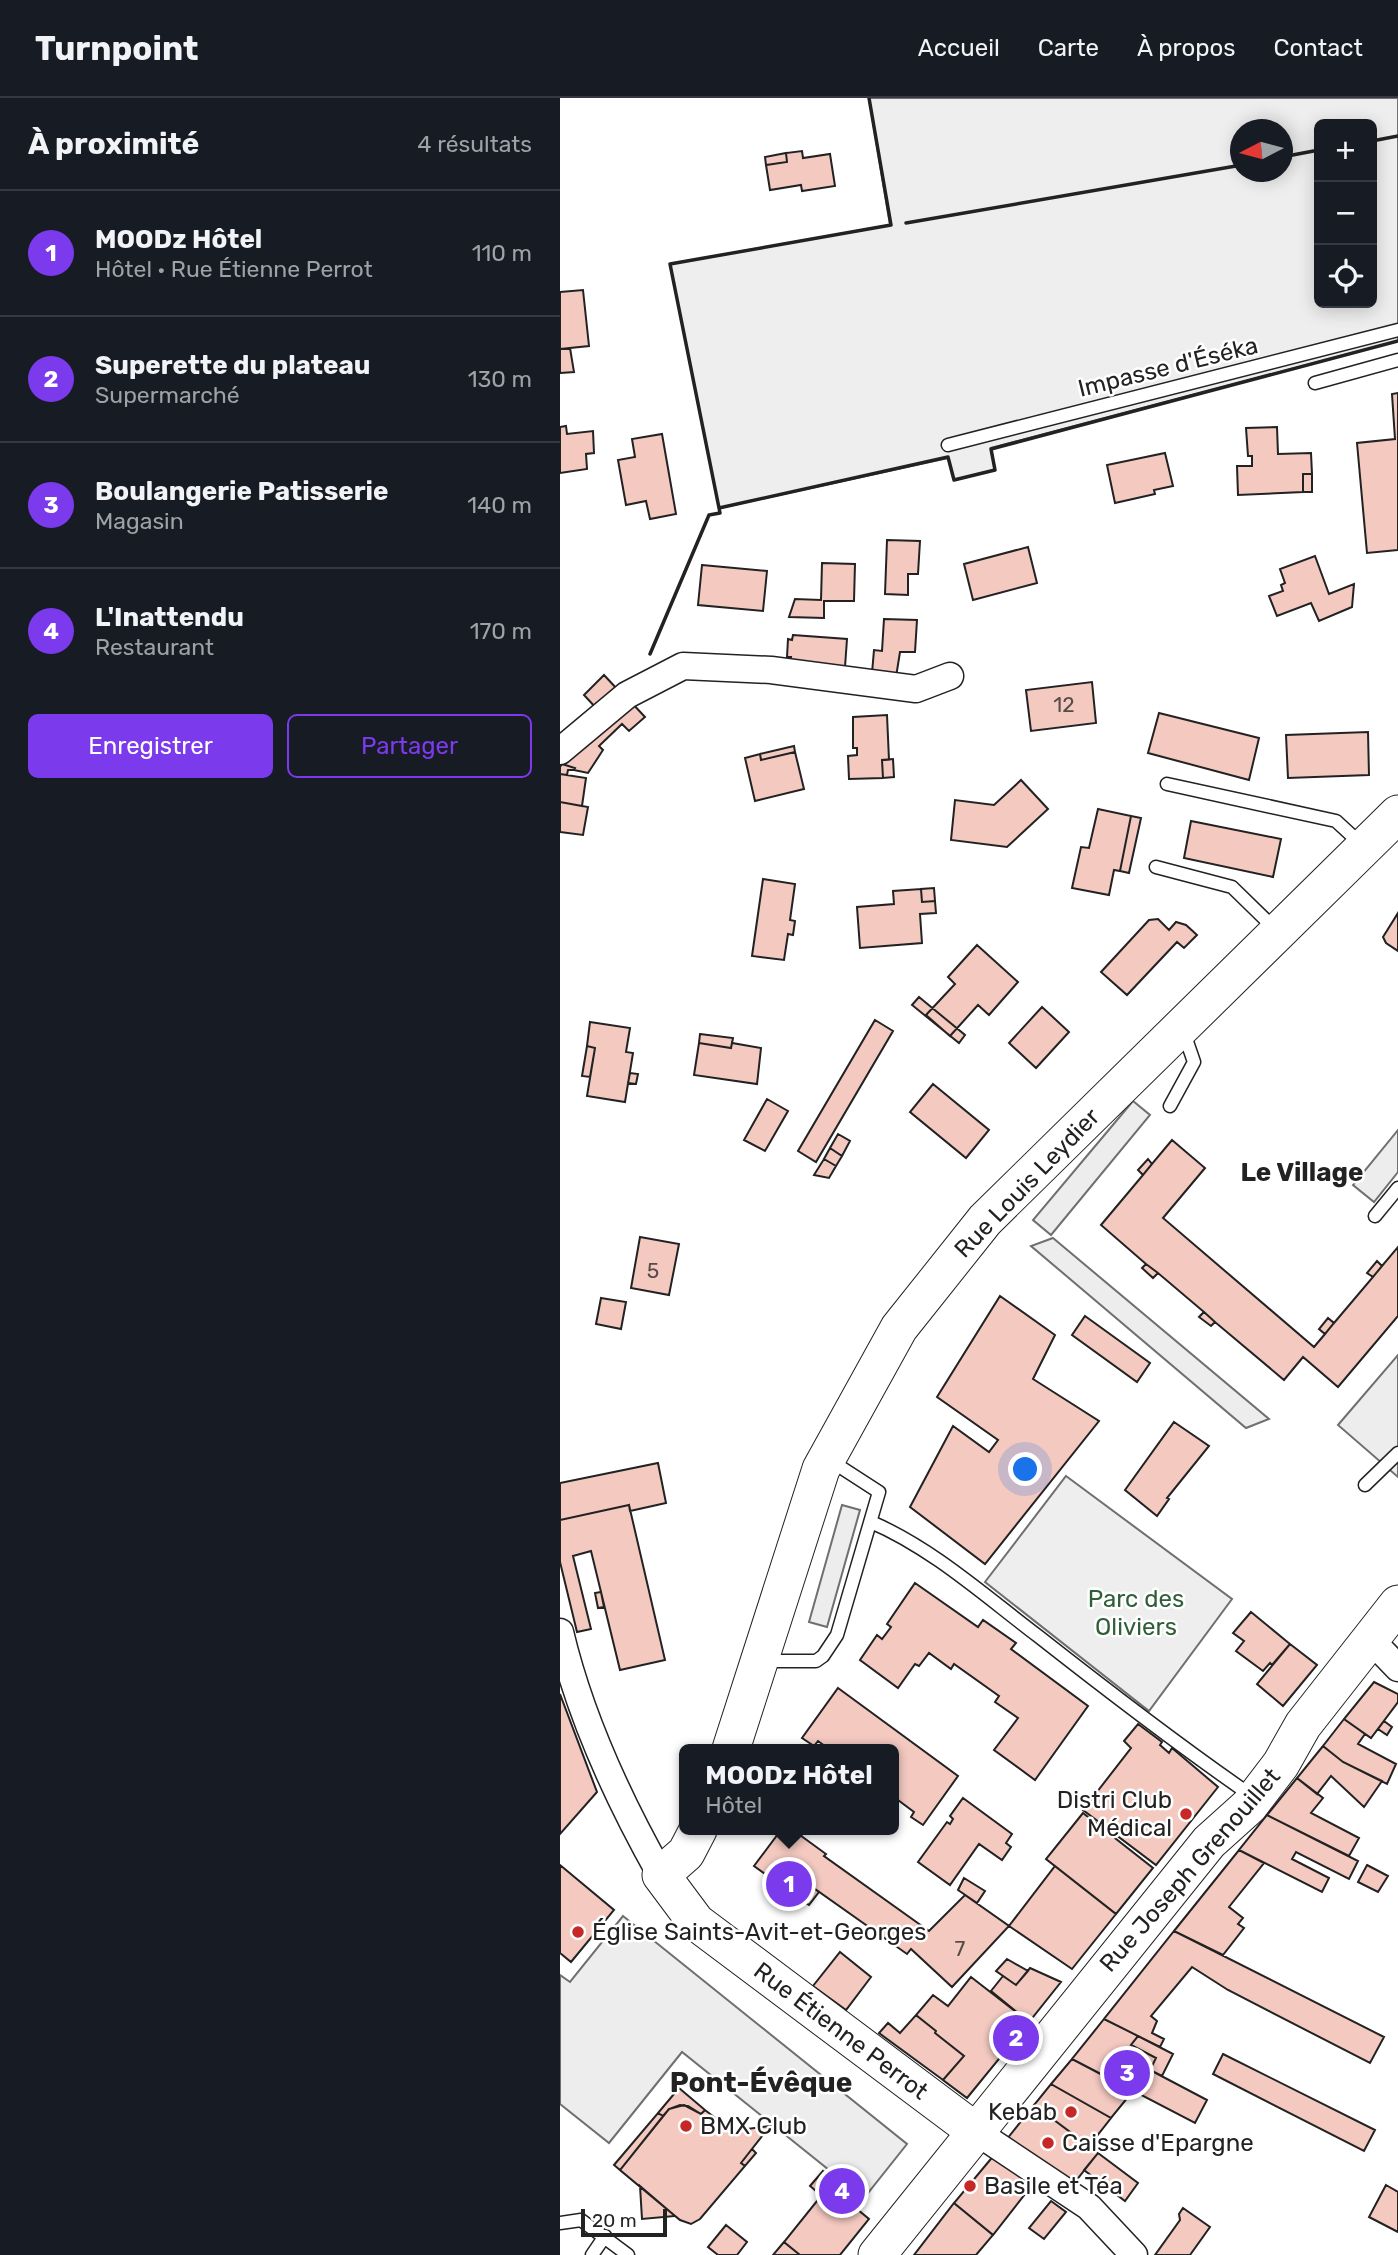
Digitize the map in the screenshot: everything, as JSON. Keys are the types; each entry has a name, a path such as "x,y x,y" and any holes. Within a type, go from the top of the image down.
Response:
{"street":[{"path":"560,751 627,695 683,666 771,670 916,689 950,676"},
{"name":"Rue Louis Leydier","path":"733,1744 821,1469 900,1328 985,1220 1398,814"},
{"name":"Rue Joseph Grenouillet","path":"877,2255 1209,1842 1255,1798 1281,1764 1303,1725 1398,1604"},
{"name":"Rue Étienne Perrot","path":"560,1632 600,1752 627,1814 661,1875 696,1922 975,2132"},
{"path":"1370,1639 1398,1668"},
{"path":"661,1875 685,1853 695,1835"},
{"path":"975,2132 1089,2207 1134,2255"}],"lane":[{"name":"Impasse d'Éséka","path":"948,445 1398,330"},
{"path":"1315,383 1398,360"},
{"path":"1167,785 1336,821 1365,847"},
{"path":"1156,867 1232,887 1278,932"},
{"path":"1170,1106 1194,1062 1182,1026"},
{"path":"1375,1216 1398,1188"},
{"path":"1365,1485 1398,1453"},
{"path":"759,1661 816,1661 823,1656 837,1635 879,1492 827,1458"},
{"path":"870,1522 900,1535 989,1598 1170,1739 1255,1798"},
{"path":"560,2223 581,2220 628,2255"},
{"path":"592,2255 605,2236"}],"green space":[{"path":"869,98 1398,98 1398,341 991,448 995,470 954,480 948,458 719,508 670,264 890,225"},
{"name":"Parc des Oliviers","path":"1066,1476 1232,1599 1149,1711 985,1582"}],"shaded area":[{"path":"1133,1101 1150,1115 1051,1235 1033,1220"},
{"path":"1398,1130 1398,1172 1374,1202 1353,1185"},
{"path":"1053,1238 1269,1419 1246,1428 1031,1246"},
{"path":"1398,1355 1398,1477 1338,1425"},
{"path":"842,1505 860,1510 827,1627 809,1622"},
{"path":"623,1916 907,2144 864,2198 682,2052 609,2143 560,2104 560,1975 570,1982"}],"building":[{"path":"802,151 803,158 830,154 835,186 802,191 801,185 770,190 766,165 787,162 786,153"},
{"path":"786,153 787,162 766,165 765,157"},
{"path":"583,290 589,346 560,349 560,292"},
{"path":"570,348 574,372 560,373 560,349"},
{"path":"1398,393 1398,550 1367,553 1357,443 1395,439 1392,394"},
{"path":"566,426 567,434 593,431 594,453 586,454 587,469 560,473 560,427"},
{"path":"1277,427 1278,454 1311,453 1312,474 1303,474 1303,492 1238,495 1237,466 1252,466 1252,456 1248,456 1246,428"},
{"path":"662,434 676,514 650,519 646,501 626,505 618,460 635,457 632,439"},
{"path":"1165,453 1173,486 1154,490 1155,494 1115,503 1107,465"},
{"path":"1303,474 1312,474 1312,492 1303,492"},
{"path":"887,540 920,541 918,574 908,574 908,595 885,594"},
{"path":"1028,547 1037,583 973,600 964,564"},
{"path":"1315,556 1329,594 1354,584 1352,607 1319,621 1311,603 1277,616 1269,596 1283,591 1281,585 1285,583 1280,569"},
{"path":"822,563 855,564 854,601 824,601 824,618 789,617 795,599 821,600"},
{"path":"702,565 767,571 763,611 698,605"},
{"path":"884,619 917,620 915,652 900,652 896,677 872,673 874,650 882,651"},
{"path":"793,635 847,639 845,667 790,663 791,657 787,657 788,639 792,640"},
{"path":"604,675 618,690 597,709 584,695"},
{"path":"1092,682 1096,723 1031,731 1026,690"},
{"path":"630,701 645,717 629,731 622,724 599,746 603,750 588,773 562,764"},
{"path":"1159,713 1259,738 1249,780 1148,753"},
{"path":"887,715 889,760 882,760 883,778 849,779 848,756 857,755 857,748 853,748 853,717"},
{"path":"1368,732 1369,775 1288,778 1286,735"},
{"path":"794,746 795,752 761,760 760,754"},
{"path":"795,752 804,789 755,801 745,758 760,754 761,760"},
{"path":"893,759 894,777 883,778 882,760"},
{"path":"562,764 575,768 568,770 567,775 560,774"},
{"path":"560,774 586,778 582,806 560,802"},
{"path":"1021,780 1048,809 1007,847 951,840 955,800 994,805"},
{"path":"560,802 588,807 583,835 560,832"},
{"path":"1098,809 1131,816 1120,871 1114,870 1109,895 1072,888 1081,847 1089,848"},
{"path":"1131,816 1141,818 1129,873 1120,871"},
{"path":"1191,821 1281,839 1273,877 1184,858"},
{"path":"763,879 795,884 790,920 795,921 793,935 788,934 784,960 752,956"},
{"path":"934,888 935,901 922,902 921,889"},
{"path":"921,889 922,902 935,901 936,913 920,914 922,943 860,948 857,907 894,904 893,891"},
{"path":"1398,913 1398,951 1386,943 1383,937"},
{"path":"1158,919 1169,930 1176,922 1186,925 1197,935 1184,948 1177,942 1127,995 1101,972 1149,920"},
{"path":"977,945 1018,982 989,1015 978,1005 950,1036 926,1015 955,984 948,977"},
{"path":"919,997 965,1035 959,1043 912,1005"},
{"path":"1042,1007 1069,1032 1036,1068 1009,1043"},
{"path":"875,1020 893,1031 816,1162 798,1151"},
{"path":"590,1022 630,1028 626,1052 633,1053 625,1102 587,1096 595,1048 587,1046"},
{"path":"700,1034 733,1038 731,1048 699,1043"},
{"path":"699,1043 731,1048 732,1043 761,1048 757,1084 694,1075"},
{"path":"587,1046 595,1048 590,1077 582,1076"},
{"path":"630,1073 638,1074 636,1084 628,1083"},
{"path":"933,1084 989,1130 966,1158 910,1112"},
{"path":"767,1099 788,1111 765,1151 744,1140"},
{"path":"838,1134 850,1141 842,1156 830,1148"},
{"path":"1172,1140 1205,1168 1163,1218 1314,1347 1325,1334 1319,1329 1328,1318 1334,1323 1373,1277 1367,1273 1377,1261 1382,1266 1398,1247 1398,1316 1338,1387 1303,1357 1284,1380 1215,1322 1211,1326 1199,1317 1204,1312 1158,1273 1153,1278 1142,1268 1146,1264 1101,1225 1143,1175 1138,1170 1148,1159 1152,1164"},
{"path":"830,1148 842,1156 836,1166 824,1159"},
{"path":"824,1159 836,1166 829,1178 814,1175"},
{"path":"1148,1159 1152,1164 1143,1175 1138,1170"},
{"path":"640,1237 679,1244 669,1295 631,1288"},
{"path":"1377,1261 1382,1266 1373,1277 1367,1273"},
{"path":"1146,1264 1158,1273 1153,1278 1142,1268"},
{"path":"1000,1296 1055,1335 1033,1379 1099,1421 985,1564 910,1507 953,1426 989,1452 998,1440 937,1397"},
{"path":"601,1298 626,1302 621,1329 596,1324"},
{"path":"1204,1312 1215,1322 1211,1326 1199,1317"},
{"path":"1085,1316 1150,1363 1137,1382 1072,1335"},
{"path":"1328,1318 1334,1323 1325,1334 1319,1329"},
{"path":"1174,1422 1209,1446 1167,1498 1169,1499 1157,1516 1125,1490"},
{"path":"658,1463 666,1503 630,1511 629,1505 560,1520 560,1483"},
{"path":"629,1505 665,1660 620,1670 591,1551 573,1556 591,1629 577,1632 560,1562 560,1520"},
{"path":"915,1583 978,1627 983,1620 1016,1643 1011,1649 1088,1706 1035,1780 994,1750 1018,1718 995,1702 999,1696 954,1664 951,1669 929,1653 919,1666 915,1664 898,1688 860,1660 877,1635 882,1639 891,1627 887,1624"},
{"path":"601,1592 604,1607 598,1608 595,1593"},
{"path":"1251,1612 1290,1644 1272,1665 1270,1663 1263,1671 1236,1651 1244,1641 1233,1633"},
{"path":"1290,1644 1317,1665 1283,1706 1257,1684"},
{"path":"1374,1682 1398,1694 1398,1702 1371,1738 1344,1719"},
{"path":"838,1688 958,1776 923,1825 911,1817 914,1812 899,1801 899,1744 822,1744 818,1741 811,1744 802,1738"},
{"path":"560,1694 597,1792 560,1834"},
{"path":"1344,1719 1365,1734 1358,1744 1396,1764 1387,1784 1343,1762 1323,1746"},
{"path":"1384,1721 1392,1727 1387,1735 1378,1729"},
{"path":"1138,1724 1162,1742 1160,1745 1169,1753 1172,1748 1218,1787 1156,1865 1083,1810 1131,1748 1124,1741"},
{"path":"1323,1746 1343,1762 1382,1781 1364,1807 1331,1776 1317,1794 1297,1778"},
{"path":"1297,1778 1323,1798 1311,1813 1359,1838 1349,1856 1267,1815"},
{"path":"963,1798 1012,1834 1006,1843 1011,1847 1002,1860 979,1844 950,1885 918,1862 947,1822 950,1824 953,1819 950,1816"},
{"path":"1083,1813 1153,1868 1116,1914 1046,1859"},
{"path":"1267,1815 1358,1861 1349,1879 1296,1852 1292,1859 1329,1878 1322,1892 1239,1850"},
{"path":"777,1835 800,1835 826,1854 824,1856 929,1931 965,1895 1009,1926 952,1987 911,1949 907,1954 805,1882 795,1896 754,1866"},
{"path":"1239,1850 1264,1863 1229,1907 1243,1918 1238,1924 1244,1928 1223,1955 1174,1931"},
{"name":"Église Saints-Avit-et-Georges","path":"560,1865 614,1910 571,1962 560,1953"},
{"path":"1367,1865 1388,1876 1378,1892 1358,1882"},
{"path":"1055,1866 1116,1914 1072,1969 1009,1926"},
{"path":"964,1878 985,1891 977,1903 958,1890"},
{"path":"805,1882 819,1892 809,1905 795,1896"},
{"path":"1174,1931 1384,2037 1370,2063 1228,1990 1192,1967 1151,2016 1157,2021 1152,2033 1164,2039 1160,2047 1104,2019"},
{"path":"840,1952 871,1977 846,2010 813,1986"},
{"path":"1007,1959 1028,1971 1016,1985 996,1971"},
{"path":"1030,1968 1061,1982 1029,2022 991,1991 1003,1976 1016,1985"},
{"path":"971,1977 1029,2022 967,2098 943,2080 964,2056 916,2015 933,1995 948,2006"},
{"path":"916,2015 964,2056 943,2080 879,2033 888,2023 900,2033"},
{"path":"1104,2019 1138,2036 1131,2045 1156,2058 1150,2070 1207,2100 1195,2123 1072,2059"},
{"path":"1138,2036 1173,2054 1162,2076 1150,2070 1156,2058 1131,2045"},
{"path":"1223,2054 1375,2130 1364,2151 1213,2074"},
{"path":"1072,2059 1133,2091 1111,2118 1051,2084"},
{"name":"Kebab","path":"1051,2084 1111,2118 1089,2146 1034,2105"},
{"path":"679,2088 705,2110 701,2114 688,2106 680,2105 669,2109 663,2116 658,2113"},
{"path":"684,2105 701,2114 705,2110 732,2131 770,2126 741,2163 745,2166 700,2219 691,2224 680,2220 620,2170 669,2109"},
{"name":"Caisse d'Epargne","path":"1034,2105 1098,2153 1071,2187 1007,2139"},
{"path":"658,2113 663,2116 620,2170 614,2165"},
{"path":"752,2149 756,2153 745,2166 741,2163"},
{"path":"1098,2153 1138,2183 1125,2201 1084,2170"},
{"path":"995,2154 1033,2184 993,2235 954,2203"},
{"path":"823,2171 858,2199 853,2205 829,2186 822,2196 810,2186"},
{"path":"1386,2185 1398,2192 1398,2232 1369,2217"},
{"path":"640,2186 675,2216 642,2219"},
{"path":"829,2186 869,2219 840,2255 800,2255 784,2242"},
{"path":"1051,2201 1066,2212 1044,2239 1029,2228"},
{"path":"954,2203 993,2235 976,2255 914,2255"},
{"path":"1183,2208 1210,2227 1190,2255 1155,2255 1180,2220 1179,2214"},
{"path":"726,2225 747,2242 737,2255 718,2255 708,2247"},
{"path":"784,2242 800,2255 773,2255"}],"wall":[{"path":"869,98 891,225 670,264 719,508 948,457 954,480 995,470 991,449 1398,341"},
{"path":"1377,140 1398,136"},
{"path":"1293,155 1314,151"},
{"path":"906,223 1230,167"},
{"path":"650,654 709,515 720,513 719,508"}],"place":[{"name":"Distri Club Médical","path":"1186,1814"},
{"name":"MOODz Hôtel","path":"789,1884"},
{"name":"Église Saints-Avit-et-Georges","path":"578,1932"},
{"name":"Superette du plateau","path":"1016,2038"},
{"name":"Boulangerie Patisserie","path":"1127,2073"},
{"name":"Kebab","path":"1071,2112"},
{"name":"BMX Club","path":"686,2126"},
{"name":"Caisse d'Epargne","path":"1048,2143"},
{"name":"Basile et Téa","path":"970,2186"},
{"name":"L'Inattendu","path":"842,2191"}],"district":[{"name":"Le Village","path":"1302,1172"},
{"name":"Pont-Évêque","path":"761,2082"}]}
